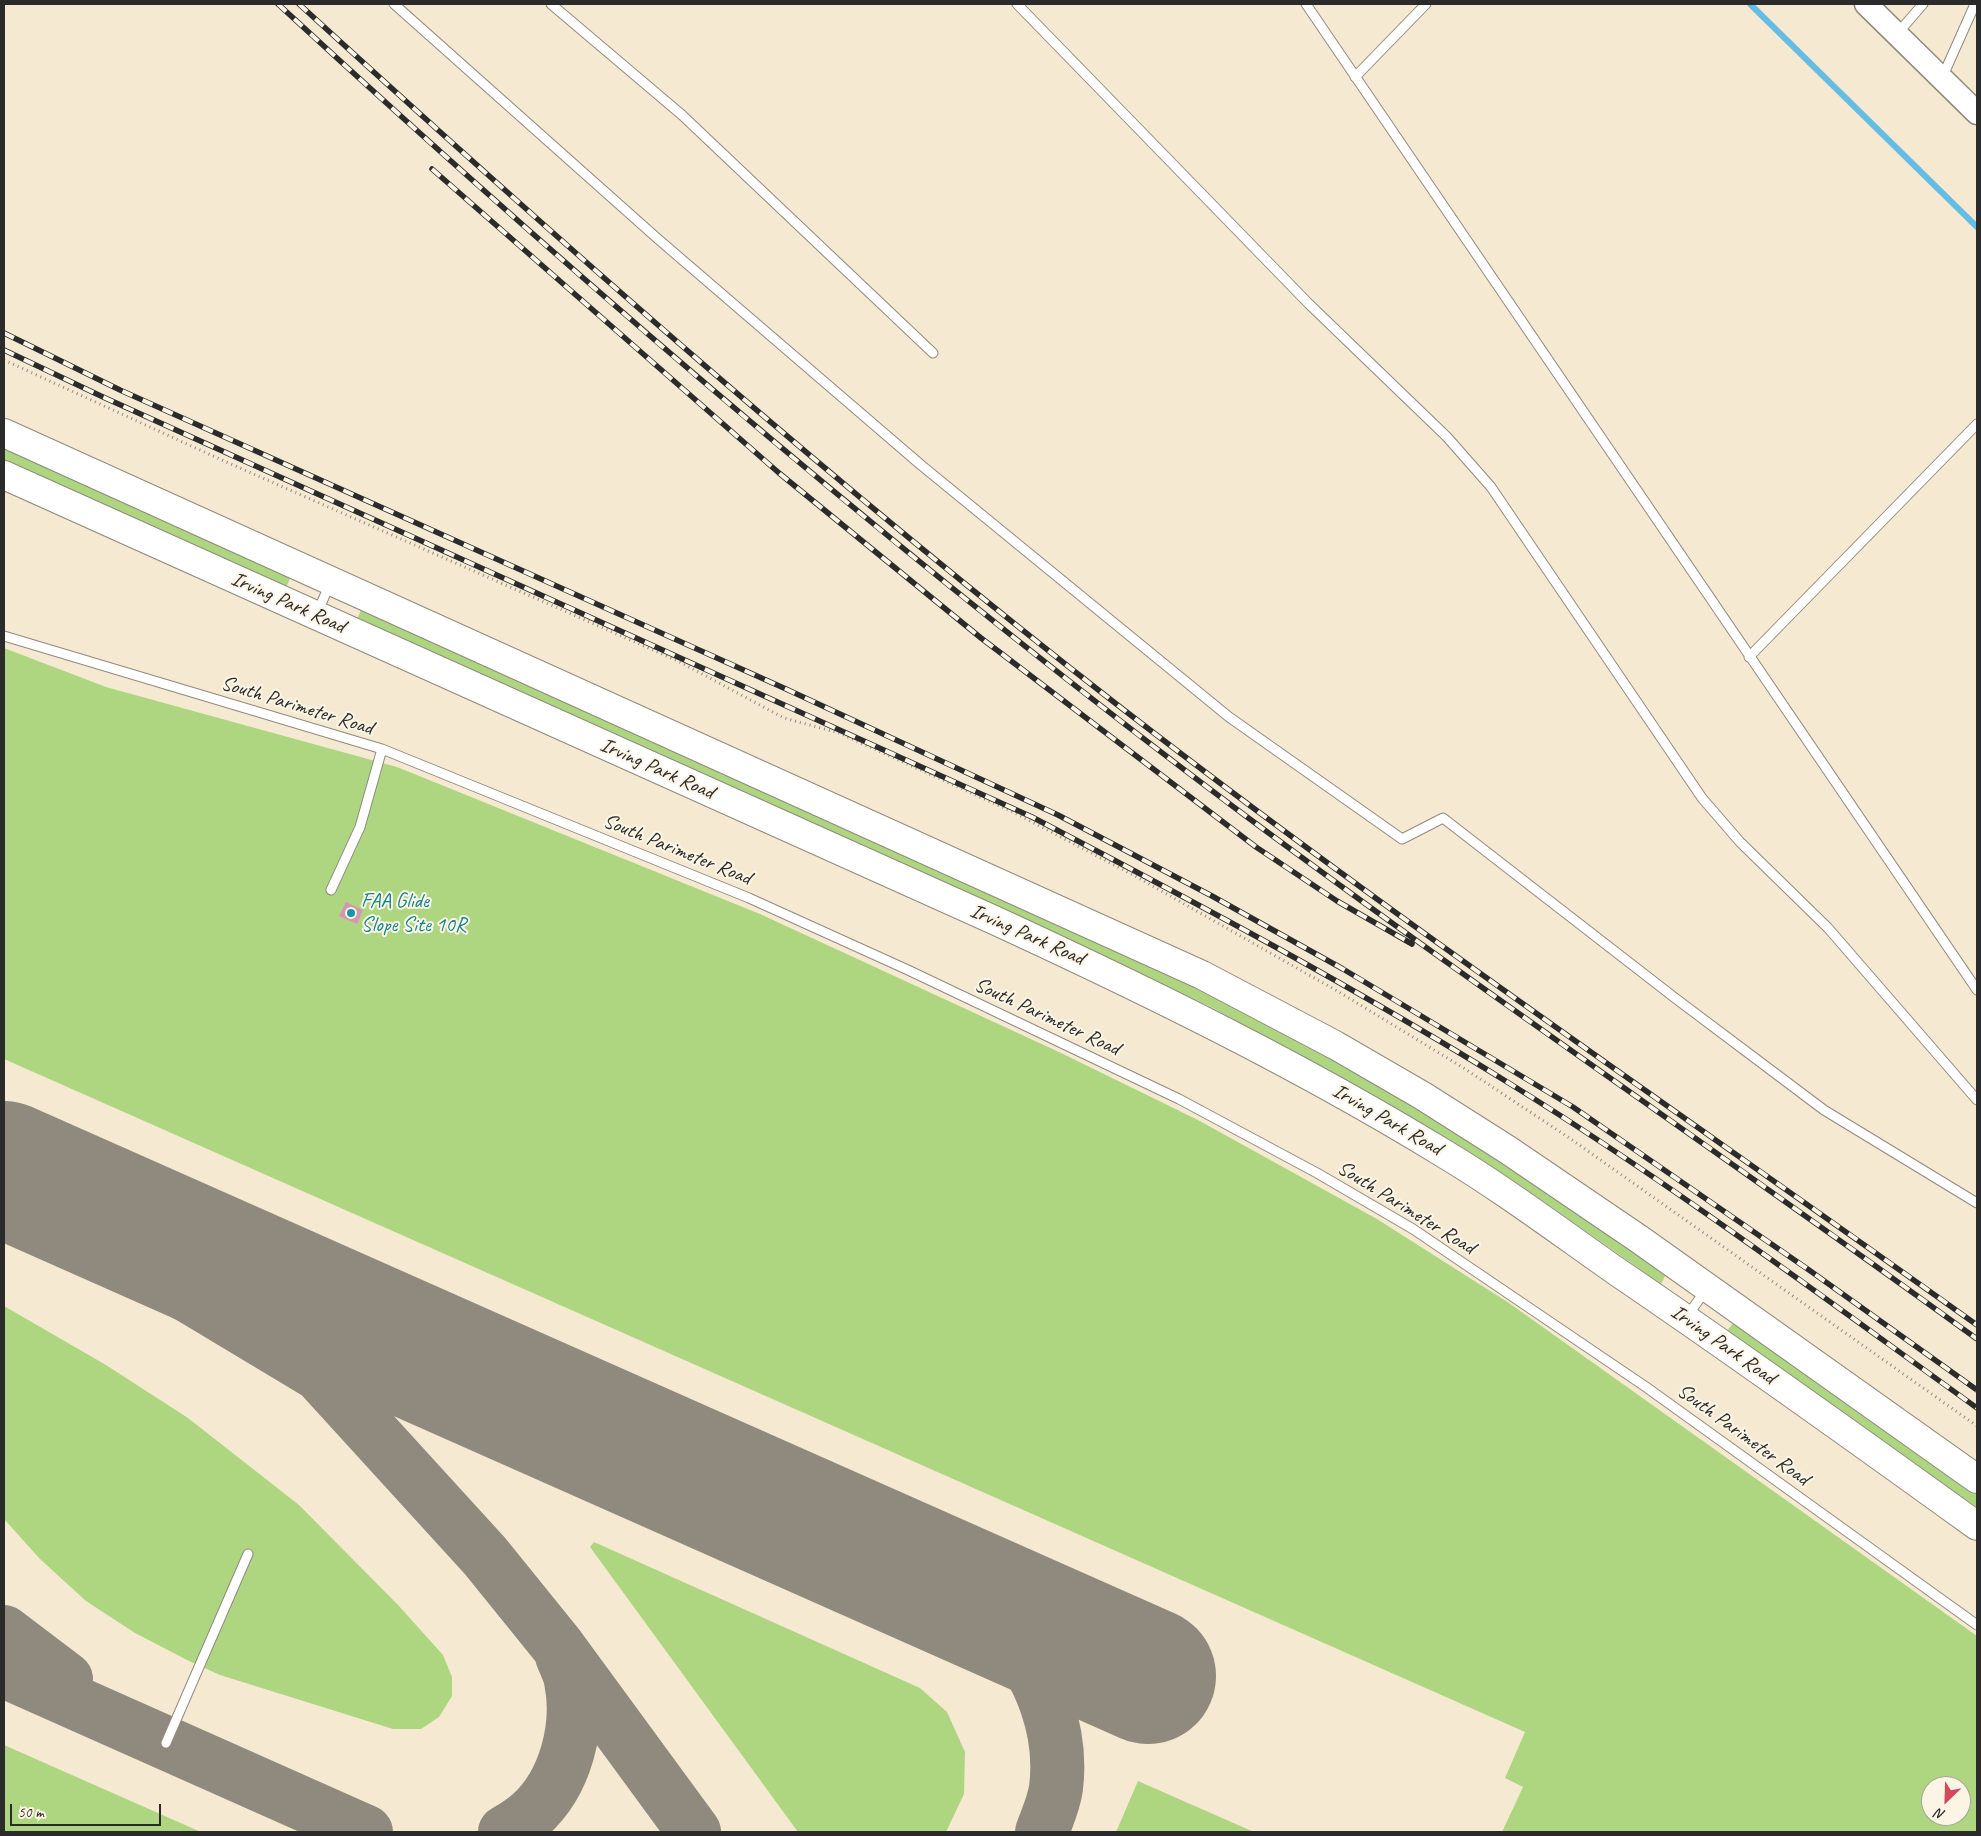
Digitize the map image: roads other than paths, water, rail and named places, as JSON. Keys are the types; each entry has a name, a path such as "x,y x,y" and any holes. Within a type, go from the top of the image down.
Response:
{"main road":[{"name":"Irving Park Road","path":"4,433 1202,974 1423,1096 1508,1150 1708,1288 1977,1479"},
{"name":"Irving Park Road","path":"4,475 1140,987 1347,1095 1446,1155 1685,1318 1977,1526"}],"street":[{"path":"1866,4 1977,113"}],"lane":[{"path":"394,4 658,238 914,458 1229,717 1402,838 1443,818 1675,998 1824,1110 1977,1203"},
{"path":"551,4 682,115 933,352"},
{"path":"1017,4 1309,304 1447,437 1491,487 1702,798 1740,842 1828,928 1977,1100"},
{"path":"1306,4 1977,990"},
{"path":"1355,77 1426,4"},
{"path":"1897,34 1923,4"},
{"path":"1942,78 1975,4"},
{"path":"1749,656 1977,424"},
{"path":"316,615 331,581"},
{"name":"South Parimeter Road","path":"4,636 382,749 758,902 908,970 1180,1099 1317,1173 1413,1229 1646,1387 1977,1625"},
{"path":"331,890 360,827 382,749"},
{"path":"1685,1318 1708,1288"},
{"path":"166,1744 248,1554"}],"waterway":[{"path":"1750,4 1977,227"}],"railway":[{"path":"278,4 393,109 627,316 746,418 988,617 1235,808 1327,876 1977,1339"},
{"path":"299,4 498,184 802,449 905,535 1115,703 1327,863 1435,941 1977,1325"},
{"path":"432,169 779,473 981,638 1256,847 1337,901 1412,944"},
{"path":"4,333 120,390 786,689 1058,815 1212,896 1343,969 1573,1107 1809,1270 1977,1390"},
{"path":"4,350 103,397 1032,817 1154,881 1275,946 1394,1014 1572,1123 1747,1242 1977,1408"}],"place":[{"name":"FAA Glide Slope Site 10R","path":"351,913"}]}
